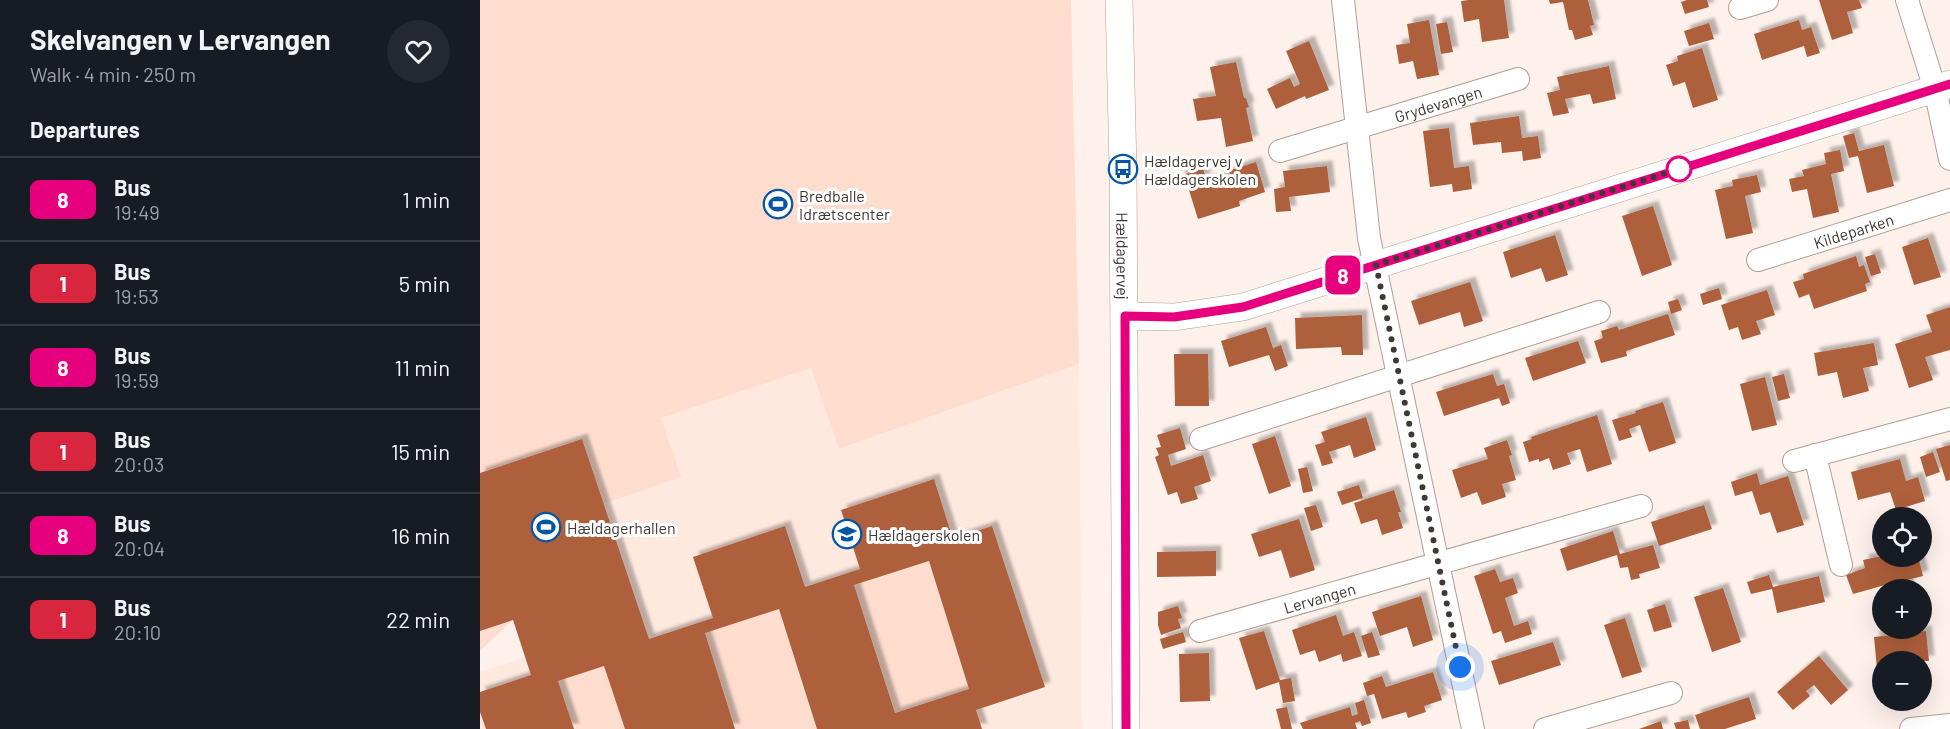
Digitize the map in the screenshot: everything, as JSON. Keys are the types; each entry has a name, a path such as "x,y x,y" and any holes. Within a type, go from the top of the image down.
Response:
{"street":[{"name":"Hældagervej","path":"1119,0 1124,169 1126,729"},
{"path":"1343,0 1370,238 1473,729"},
{"path":"1740,8 1767,0"},
{"path":"1907,0 1942,86 1950,159"},
{"name":"Grydevangen","path":"1280,151 1518,79"},
{"path":"1125,316 1174,317 1243,307 1942,86"},
{"name":"Kildeparken","path":"1758,261 1950,200"},
{"path":"1201,439 1599,312"},
{"path":"1841,565 1804,458 1950,419"},
{"name":"Lervangen","path":"1200,631 1641,506"},
{"path":"1545,729 1671,693"},
{"path":"1911,729 1950,725"}],"shaded area":[{"name":"Bredballe Idrætscenter","path":"480,0 1071,0 1079,364 839,449 811,368 661,418 681,477 603,504 630,581 513,620 480,651"},
{"name":"Hældagerskolen","path":"1079,364 1082,729 480,729 480,672 526,657 513,620 603,504 660,418 812,367 840,449"},
{"path":"929,561 969,689 895,713 854,585"},
{"path":"779,609 817,729 735,729 705,633"},
{"path":"604,666 625,729 574,729 558,681"}],"building":[{"path":"1504,0 1509,38 1482,42 1479,19 1464,22 1461,1"},
{"path":"1549,0 1588,0 1594,25 1590,26 1593,35 1575,40 1572,30 1569,30 1563,2 1550,4"},
{"path":"1707,0 1709,7 1685,14 1681,2"},
{"path":"1819,0 1859,0 1862,8 1847,12 1853,33 1832,40"},
{"path":"1429,20 1439,75 1417,79 1413,61 1399,64 1396,45 1410,43 1407,24"},
{"path":"1799,20 1802,30 1811,27 1820,53 1807,57 1804,46 1762,60 1754,34"},
{"path":"1447,22 1453,52 1441,54 1436,24"},
{"path":"1709,23 1714,39 1689,46 1684,31"},
{"path":"1309,41 1329,90 1306,99 1305,96 1276,109 1267,89 1290,78 1294,87 1300,84 1286,51"},
{"path":"1702,48 1718,100 1693,108 1685,82 1673,86 1666,65 1678,61 1677,56"},
{"path":"1236,62 1244,98 1249,107 1246,108 1253,141 1226,147 1221,118 1197,121 1193,99 1216,96 1210,67"},
{"path":"1609,66 1616,99 1593,104 1590,94 1565,99 1569,113 1553,116 1547,93 1560,90 1557,77"},
{"path":"1519,116 1522,138 1538,136 1541,158 1523,161 1522,151 1502,153 1501,142 1473,145 1470,123"},
{"path":"1449,128 1454,168 1469,166 1472,189 1453,192 1452,184 1430,187 1423,131"},
{"path":"1854,133 1859,151 1884,145 1894,186 1867,193 1858,156 1849,158 1843,136"},
{"path":"1840,150 1844,171 1831,174 1839,212 1813,218 1807,189 1792,192 1789,179 1804,176 1802,170 1826,164 1824,153"},
{"path":"1256,162 1265,192 1239,201 1240,206 1198,219 1188,187 1230,174 1228,171"},
{"path":"1327,166 1330,192 1289,197 1291,211 1276,212 1274,189 1285,187 1283,171"},
{"path":"1203,169 1206,178 1182,186 1179,176"},
{"path":"1757,175 1761,192 1745,196 1753,233 1726,239 1715,190 1733,186 1732,180"},
{"path":"1653,206 1672,265 1642,276 1622,216"},
{"path":"1555,235 1568,275 1546,282 1541,268 1511,278 1503,252"},
{"path":"1928,238 1941,277 1914,285 1902,247"},
{"path":"1875,254 1881,273 1871,276 1865,257"},
{"path":"1856,256 1859,267 1864,265 1870,282 1865,284 1867,291 1814,309 1809,294 1799,298 1793,282 1804,279 1803,274"},
{"path":"1470,282 1483,321 1464,327 1460,312 1419,325 1411,301"},
{"path":"1719,288 1722,299 1703,305 1700,294"},
{"path":"1767,290 1775,315 1756,321 1761,334 1742,340 1738,327 1729,330 1721,305"},
{"path":"1678,299 1682,310 1671,314 1668,302"},
{"path":"1950,307 1950,350 1925,357 1933,380 1909,388 1895,344 1932,332 1926,315"},
{"path":"1668,314 1675,335 1626,351 1627,356 1601,363 1594,341 1603,338 1601,331 1617,326 1619,330"},
{"path":"1362,315 1363,355 1342,355 1341,347 1296,349 1295,318"},
{"path":"1266,327 1273,348 1281,345 1288,366 1275,371 1269,355 1229,367 1221,341"},
{"path":"1578,341 1586,363 1533,381 1525,358"},
{"path":"1874,343 1878,365 1863,368 1869,391 1843,398 1837,372 1818,376 1814,353"},
{"path":"1174,354 1208,354 1209,406 1175,406"},
{"path":"1493,374 1497,386 1504,384 1510,403 1502,406 1499,398 1444,416 1436,392"},
{"path":"1784,374 1790,398 1778,401 1772,377"},
{"path":"1765,377 1777,425 1752,431 1740,384"},
{"path":"1663,402 1676,443 1649,452 1640,425 1629,429 1632,437 1619,441 1612,420"},
{"path":"1597,415 1612,464 1587,472 1580,449 1567,453 1571,464 1553,470 1549,458 1539,462 1539,459 1529,462 1523,442 1532,439 1531,437"},
{"path":"1366,417 1376,450 1354,458 1350,445 1329,452 1333,463 1322,466 1315,445 1325,442 1321,432"},
{"path":"1180,428 1186,449 1168,455 1171,466 1203,455 1211,481 1194,487 1198,499 1181,504 1177,492 1168,495 1155,457 1159,455 1156,448 1161,447 1157,435"},
{"path":"1275,436 1291,486 1269,494 1252,444"},
{"path":"582,439 649,639 713,618 693,557 785,526 805,587 860,569 841,510 934,479 953,539 992,526 1045,687 976,710 982,729 817,729 779,609 705,633 735,729 625,729 604,666 558,681 574,729 486,729 480,712 480,692 531,675 513,620 480,631 480,473","holes":["929,561 969,689 895,713 854,585"]},
{"path":"1507,440 1516,480 1502,484 1506,497 1482,505 1477,492 1461,498 1452,470 1488,459 1484,448"},
{"path":"1950,445 1950,480 1946,481 1936,449"},
{"path":"1933,452 1940,472 1926,477 1920,457"},
{"path":"1900,459 1906,481 1918,477 1925,501 1906,507 1895,507 1890,492 1858,500 1851,472"},
{"path":"1307,467 1313,491 1303,493 1298,469"},
{"path":"1757,473 1760,485 1788,476 1804,525 1777,533 1770,512 1760,515 1752,491 1735,496 1731,482"},
{"path":"1359,485 1363,498 1342,505 1337,492"},
{"path":"1394,490 1403,528 1382,535 1377,519 1361,524 1354,503"},
{"path":"1316,505 1323,527 1311,531 1304,508"},
{"path":"1704,505 1712,529 1659,546 1651,522"},
{"path":"1299,519 1315,570 1290,578 1281,550 1259,557 1251,534"},
{"path":"1613,531 1620,554 1653,545 1660,568 1639,574 1640,578 1631,580 1628,567 1620,568 1617,555 1567,571 1560,549"},
{"path":"1216,551 1216,576 1157,577 1157,552"},
{"path":"1872,558 1872,567 1921,567 1923,576 1911,579 1872,579 1872,589 1853,594 1846,575 1865,568 1863,560"},
{"path":"1495,569 1500,582 1513,578 1518,593 1505,598 1514,626 1528,621 1532,634 1505,643 1501,631 1493,634 1474,576"},
{"path":"1769,575 1773,587 1819,576 1825,602 1777,613 1772,589 1751,594 1747,582"},
{"path":"1723,588 1741,642 1712,652 1694,597"},
{"path":"1421,596 1433,640 1413,647 1407,627 1380,636 1372,612"},
{"path":"1665,604 1672,627 1654,632 1647,610"},
{"path":"1178,606 1182,618 1178,619 1181,628 1161,635 1158,612"},
{"path":"1336,615 1343,636 1354,632 1362,656 1343,662 1341,654 1319,662 1315,650 1300,655 1292,630"},
{"path":"1625,618 1642,672 1622,678 1604,625"},
{"path":"1264,631 1280,680 1291,678 1295,701 1283,703 1279,682 1256,690 1239,638"},
{"path":"1183,632 1186,642 1163,649 1160,639"},
{"path":"1372,632 1380,655 1368,658 1361,636"},
{"path":"1874,639 1927,639 1928,651 1875,651"},
{"path":"1553,642 1561,665 1499,685 1491,661"},
{"path":"1209,653 1210,701 1180,702 1179,654"},
{"path":"1819,656 1848,690 1831,705 1814,685 1806,691 1810,696 1793,710 1777,692"},
{"path":"1433,672 1442,700 1424,706 1426,712 1408,718 1406,712 1382,719 1374,694 1367,696 1363,683 1382,676 1386,687"},
{"path":"1749,697 1756,719 1725,729 1700,729 1695,715"},
{"path":"1364,700 1371,723 1362,726 1360,721 1355,723 1357,729 1303,729 1300,723 1350,707 1352,716 1358,714 1355,703"},
{"path":"1287,707 1292,729 1281,729 1276,709"},
{"path":"1688,720 1690,729 1676,729 1674,723"},
{"path":"1661,721 1663,729 1639,729"}],"bus line":[{"name":"8","path":"1126,729 1125,316 1174,317 1243,307 1950,84"}],"place":[{"name":"Hældagervej v Hældagerskolen","path":"1123,169"},
{"name":"Bredballe Idrætscenter","path":"778,204"},
{"name":"Hældagerhallen","path":"546,527"},
{"name":"Hældagerskolen","path":"847,534"}],"route":[{"path":"1460,667 1376,265 1679,169"}]}
